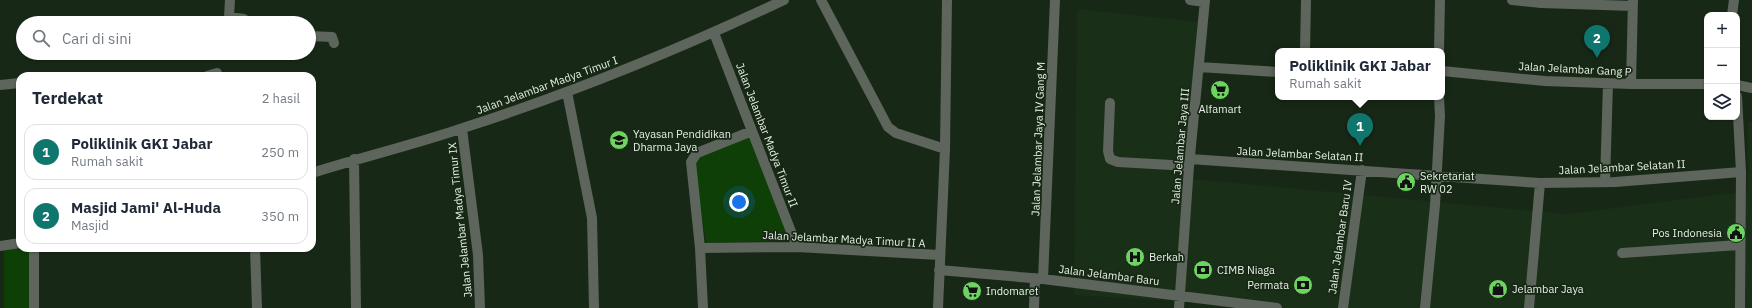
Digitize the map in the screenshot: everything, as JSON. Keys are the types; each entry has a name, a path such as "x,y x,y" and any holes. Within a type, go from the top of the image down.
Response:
{"street":[{"path":"229,16 230,0"},
{"name":"Jalan Jelambar Madya Timur I","path":"316,172 462,129 567,92 714,33 784,0"},
{"path":"821,0 888,127 896,133 945,149"},
{"path":"938,308 939,255 945,149 947,0"},
{"name":"Jalan Jelambar Jaya IV Gang M","path":"1034,308 1039,279 1056,0"},
{"path":"1190,0 1205,1"},
{"path":"1304,48 1306,0"},
{"path":"1438,48 1440,0"},
{"path":"1512,0 1541,3 1633,3 1631,84"},
{"path":"1732,12 1734,0"},
{"name":"Jalan Jelambar Jaya III","path":"1179,308 1189,163 1205,1"},
{"name":"Jalan Jelambar Madya Timur II","path":"714,33 797,247"},
{"path":"316,36 332,37 334,43"},
{"path":"1199,67 1275,72"},
{"name":"Jalan Jelambar Gang P","path":"1445,71 1545,81 1631,84 1704,84"},
{"path":"0,85 16,83"},
{"path":"1605,182 1608,83"},
{"path":"1740,86 1752,88"},
{"path":"567,92 592,218 594,308"},
{"path":"1425,308 1436,205 1436,176 1440,116 1439,100"},
{"name":"Jalan Jelambar Selatan II","path":"1110,102 1108,150 1110,159 1113,161 1131,163 1189,163 1362,170 1540,183 1605,182 1741,172"},
{"path":"1738,120 1741,172 1739,245 1740,308"},
{"name":"Jalan Jelambar Madya Timur IX","path":"462,129 478,255 480,308"},
{"path":"703,308 700,248 690,166 693,156 697,153 752,131"},
{"path":"354,160 356,308"},
{"name":"Jalan Jelambar Baru IV","path":"1343,308 1362,170"},
{"path":"1529,308 1540,183"},
{"path":"0,246 16,244"},
{"path":"1622,253 1739,245"},
{"name":"Jalan Jelambar Madya Timur II A","path":"700,248 797,247 939,255"},
{"path":"34,252 34,308"},
{"path":"255,252 257,308"},
{"name":"Jalan Jelambar Baru","path":"939,270 1039,279 1180,295 1254,307 1277,308"}],"shaded area":[{"path":"1077,9 1209,23 1193,179 1567,214 1748,191 1748,122 1752,122 1752,308 1284,308 1074,295"}],"green space":[{"path":"753,136 790,241 706,243 693,156"},
{"path":"4,249 16,249 16,252 32,252 32,308 4,308"}],"place":[{"name":"Masjid Jami' Al-Huda","path":"1597,58"},
{"name":"Alfamart","path":"1220,90"},
{"name":"Yayasan Pendidikan Dharma Jaya","path":"619,140"},
{"name":"Poliklinik GKI Jabar","path":"1360,146"},
{"name":"Sekretariat RW 02","path":"1406,182"},
{"name":"Pos Indonesia","path":"1736,233"},
{"name":"Berkah","path":"1135,257"},
{"name":"CIMB Niaga","path":"1203,270"},
{"name":"Permata","path":"1303,285"},
{"name":"Jelambar Jaya","path":"1498,289"},
{"name":"Indomaret","path":"972,291"}]}
